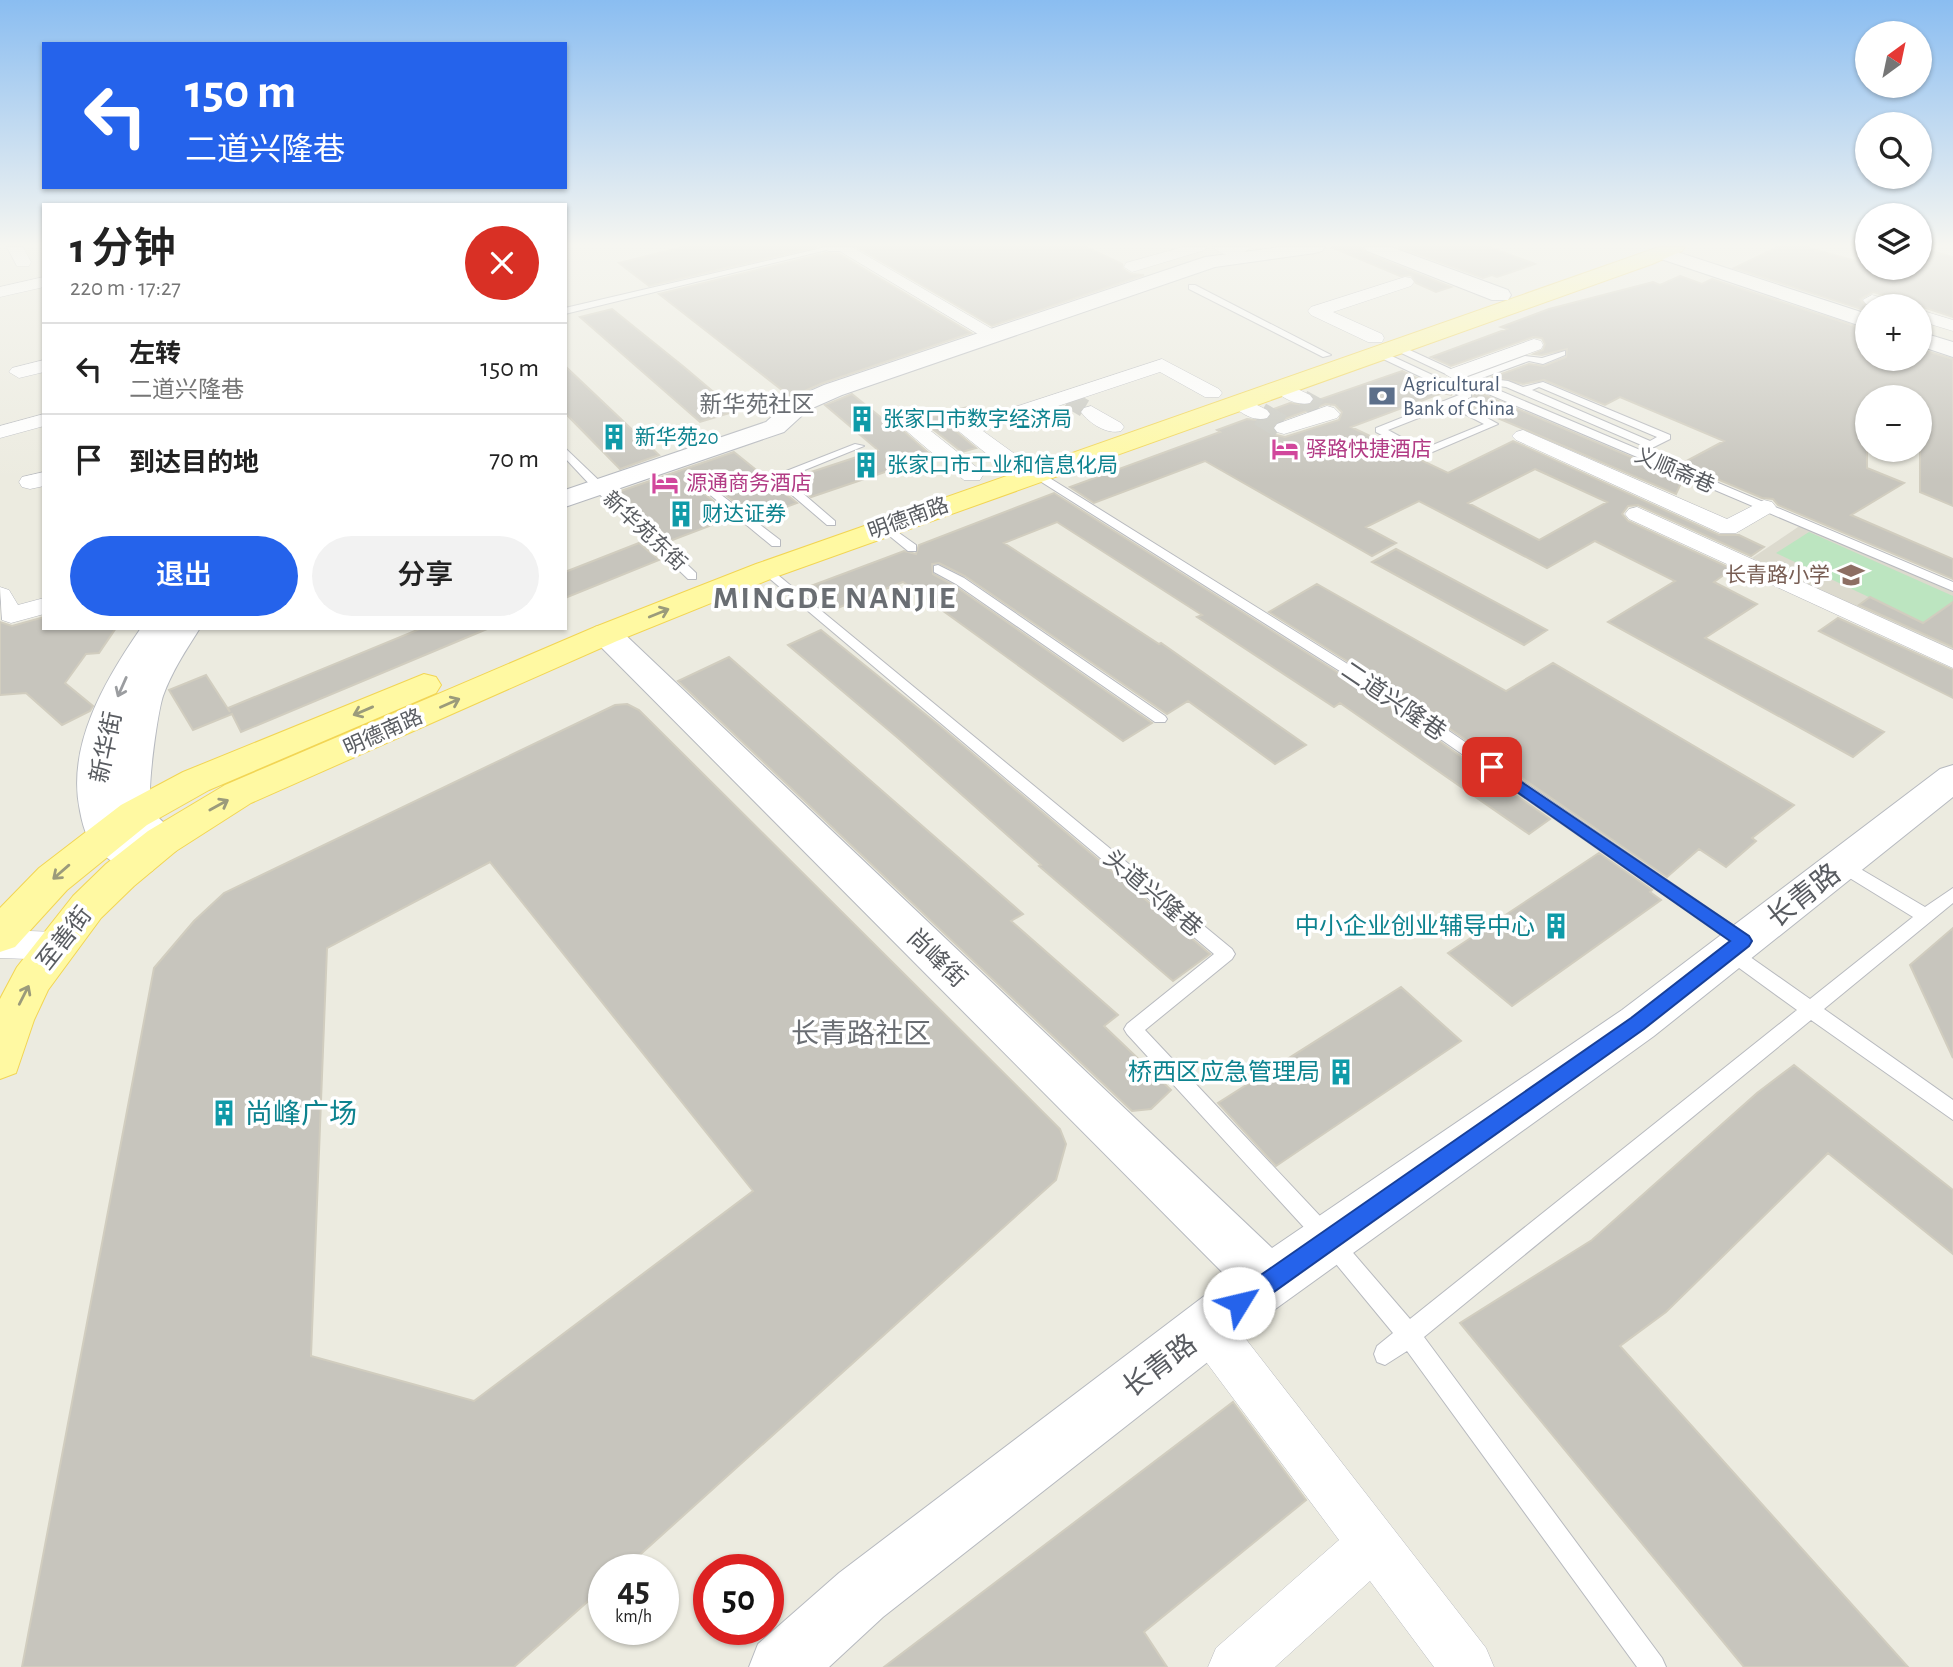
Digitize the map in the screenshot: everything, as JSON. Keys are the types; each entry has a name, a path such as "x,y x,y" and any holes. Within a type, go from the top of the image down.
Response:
{"main road":[{"name":"明德南路","path":"135,838 606,634 767,570 841,531 972,475 1024,468 1251,408 1293,394 1434,325"},
{"name":"明德南路","path":"567,627 776,543 841,531 885,527 1114,427 1212,393 1326,355 1384,347 1446,325"},
{"name":"明德南路","path":"135,838 196,781 559,630"},
{"name":"至善街","path":"0,935 53,879 135,838"},
{"name":"至善街","path":"0,1059 12,1020 32,979 88,907 135,838"}],"street":[{"path":"975,325 995,336"},
{"path":"567,498 775,427 799,405 833,390 1027,325"},
{"path":"1341,325 1384,347"},
{"path":"1932,343 1953,350"},
{"path":"1461,377 1534,345"},
{"path":"1024,468 967,429 1162,365 1212,393"},
{"path":"19,372 42,366"},
{"path":"1091,412 1114,427"},
{"path":"1284,428 1330,414 1328,412"},
{"path":"0,432 42,421"},
{"path":"910,424 972,475"},
{"path":"1523,436 1728,528 1764,507"},
{"path":"1637,514 1953,660"},
{"path":"0,595 11,615 42,607"},
{"name":"新华街","path":"135,838 96,793 99,760 108,717 125,678 156,630"},
{"name":"新华街","path":"135,838 130,792 145,698 158,669 183,630"},
{"name":"尚峰街","path":"606,634 1269,1282"},
{"name":"长青路","path":"781,1667 861,1595 1208,1327 1638,1023 1953,778"},
{"path":"0,944 57,946"},
{"path":"1208,1327 1467,1667"},
{"path":"1235,1667 1373,1544"}],"lane":[{"path":"1266,325 1326,355"},
{"name":"义顺斋巷","path":"1384,347 1461,377 1953,587"},
{"path":"1384,347 1467,395 1449,402 1403,421 1380,430 1423,453 1493,424 1449,402"},
{"path":"1461,377 1528,358 1543,361 1562,353"},
{"path":"1461,377 1508,384 1650,445 1665,437 1539,384 1523,390"},
{"path":"841,531 777,477 859,446"},
{"name":"新华苑东街","path":"567,453 598,487 692,576"},
{"name":"二道兴隆巷","path":"1024,468 1381,691 1737,946 1812,1010 1953,1111"},
{"path":"706,487 776,543"},
{"path":"885,527 912,548"},
{"path":"939,569 1160,719"},
{"name":"头道兴隆巷","path":"767,570 1226,954 1133,1029 1329,1240"},
{"path":"1841,865 1926,916"},
{"path":"1385,1354 1953,894"},
{"path":"1329,1240 1409,1335 1653,1667"}],"shaded area":[{"name":"长青路小学","path":"1801,525 1953,592 1953,655 1752,558"}],"green space":[{"path":"1809,532 1953,596 1953,602 1946,607 1953,611 1953,637 1776,553"}],"building":[{"path":"589,325 632,325 736,411 700,422"},
{"path":"698,325 957,325 971,333 823,383 791,397"},
{"path":"1507,325 1851,325 1855,326 1855,371 1932,371 1932,353 1953,359 1953,506 1920,492 1920,462 1932,462 1932,385 1855,385 1855,462 1867,462 1867,468 1904,483 1851,515 1953,559 1953,579 1778,505 1773,499 1762,498 1681,464 1724,441 1620,397 1605,405 1544,380 1523,384 1493,377 1529,364 1544,366 1566,357 1567,349 1542,355 1534,354 1543,350 1545,344 1542,338 1533,337 1451,366 1431,357 1507,329 1501,327"},
{"name":"新华苑20","path":"567,368 659,455 620,469 567,415"},
{"path":"1402,371 1452,395 1442,393 1351,427 1448,473 1513,441 1719,535 1739,535 1764,547 1751,556 1638,505 1628,506 1622,514 1628,521 1732,569 1714,582 1757,604 1705,638 1884,732 1853,757 1608,622 1675,581 1595,541 1547,568 1419,501 1366,527 1396,543 1372,556 1205,461 1094,503 1070,487 1220,432 1217,430 1247,419 1267,421 1273,414 1271,410 1290,403 1310,406 1315,401","holes":["1326,404 1335,405 1342,412 1339,420 1285,437 1276,435 1272,430 1276,422","1535,469 1607,502 1539,540 1468,503"]},
{"path":"1454,382 1683,479 1676,494 1479,410 1464,402 1473,398 1472,391"},
{"name":"张家口市工业和信息化局","path":"852,394 894,428 899,427 932,456 811,497 790,479 878,450 825,405"},
{"path":"967,407 979,416 959,423 953,429 976,448 962,452 921,420"},
{"path":"734,452 797,503 759,517 751,510 747,512 709,482 702,482 701,491 733,517 667,542 615,493"},
{"path":"1054,493 1375,696 1550,819 1529,834 1340,703 1334,707 1197,617 1202,615 1057,522 1004,543 1161,643 1306,745 1275,764 1188,701 1167,714 965,576 939,563 932,564 933,574 955,586 1152,723 1123,741 903,582 835,609 811,586 904,551 916,554 919,545"},
{"path":"639,543 659,560 567,597 567,571"},
{"path":"1396,549 1547,630 1524,645 1372,562"},
{"path":"1317,584 1506,691 1553,663 1794,805 1752,838 1756,841 1726,867 1699,849 1667,877 1387,686 1269,612"},
{"path":"1870,597 1923,623 1953,602 1953,647 1859,605"},
{"path":"42,618 42,630 115,630 99,653 86,654 65,683 93,706 90,711 62,725 26,693 0,695 0,622 12,626"},
{"path":"1838,618 1953,670 1953,698 1819,631"},
{"path":"417,630 485,630 241,732 232,714 193,730 169,690 206,675 230,712 228,708"},
{"path":"821,630 940,726 1210,954 1173,981 1039,866 1041,865 898,738 788,645"},
{"path":"729,657 1023,914 1011,921 1118,1015 1104,1026 1171,1090 1151,1109 1132,1111 678,681"},
{"name":"尚峰广场","path":"627,704 639,710 1060,1129 1066,1144 1056,1180 641,1554 588,1554 588,1601 514,1667 22,1667 154,968 194,921 224,893 615,705","holes":["490,862 753,1191 474,1401 311,1356 327,948"]},
{"name":"中小企业创业辅导中心","path":"1599,853 1652,890 1650,892 1661,900 1512,1006 1448,953"},
{"path":"1953,928 1953,1058 1910,965"},
{"name":"桥西区应急管理局","path":"1401,987 1461,1041 1276,1166 1218,1103"},
{"path":"1794,1065 1953,1190 1953,1254 1828,1153 1666,1312 1620,1346 1908,1667 1744,1667 1460,1323 1592,1240 1757,1093"},
{"path":"1233,1402 1306,1500 1144,1632 1167,1667 884,1667"}],"tunnel":[{"path":"1069,399 1091,412"},
{"path":"1303,399 1327,412"},
{"path":"1260,414 1284,428"}],"place":[{"name":"Agricultural Bank of China","path":"1382,396"},
{"name":"张家口市数字经济局","path":"862,419"},
{"name":"新华苑20","path":"614,437"},
{"name":"驿路快捷酒店","path":"1285,449"},
{"name":"张家口市工业和信息化局","path":"866,465"},
{"name":"源通商务酒店","path":"665,483"},
{"name":"财达证券","path":"681,514"},
{"name":"长青路小学","path":"1851,575"},
{"name":"中小企业创业辅导中心","path":"1556,926"},
{"name":"桥西区应急管理局","path":"1341,1072"},
{"name":"尚峰广场","path":"224,1113"}],"district":[{"name":"新华苑社区","path":"757,404"},
{"name":"MINGDE NANJIE","path":"835,597"},
{"name":"长青路社区","path":"861,1033"}],"route":[{"path":"1239,1303 1638,1023 1743,941 1492,767"}]}
